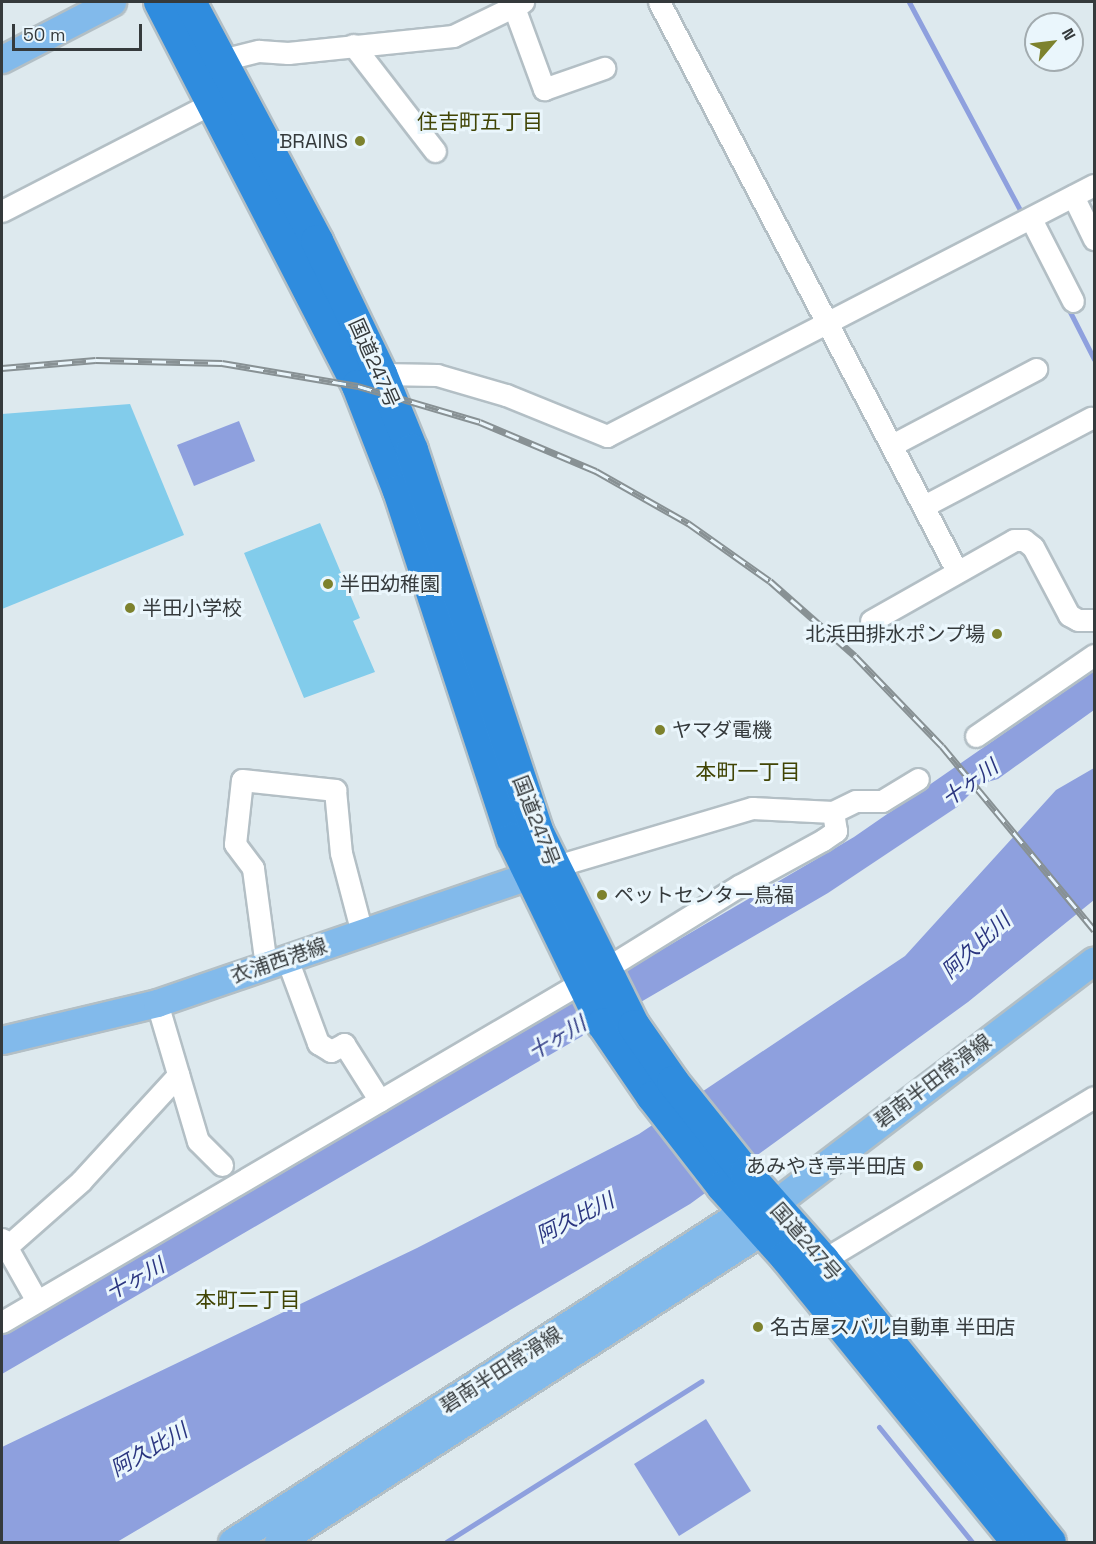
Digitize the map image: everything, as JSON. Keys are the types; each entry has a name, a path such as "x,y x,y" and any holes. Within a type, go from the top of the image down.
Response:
{"highway":[{"name":"国道247号","path":"160,2 214,102 358,386 399,491 513,839 541,871 595,980 628,1039 760,1216 1018,1542"},
{"name":"国道247号","path":"190,2 222,60 381,374 412,450 537,831 541,871"},
{"name":"国道247号","path":"760,1216 823,1260 1050,1542"}],"main road":[{"path":"2,58 112,2"},
{"name":"衣浦西港線","path":"2,1040 157,1003 541,871"},
{"name":"碧南半田常滑線","path":"278,1542 537,1377 610,1338 632,1317 760,1216 1095,960"},
{"name":"碧南半田常滑線","path":"232,1542 760,1216"}],"street":[{"path":"659,2 829,322 957,571"},
{"path":"222,60 259,51 288,53 453,36 516,3 544,89 604,68"},
{"path":"353,45 435,151"},
{"path":"2,211 214,102"},
{"path":"381,374 437,375 506,395 607,436 1095,185"},
{"path":"1072,196 1095,239"},
{"path":"1031,219 1073,301"},
{"path":"892,445 1036,369"},
{"path":"924,506 1092,418"},
{"path":"871,621 1014,540 1024,540 1033,547 1069,615 1078,620 1095,620"},
{"path":"976,736 1095,655"},
{"path":"541,871 752,808 833,812 856,801 882,801 918,779"},
{"path":"362,933 341,853 335,790 242,780 235,844 253,868 276,962 318,1043 331,1051 344,1044 380,1101"},
{"path":"2,1322 380,1101 595,980 739,886 836,831 833,812"},
{"path":"157,1003 198,1141 222,1165"},
{"path":"37,1301 3,1246 81,1181 178,1075"},
{"path":"823,1260 1095,1097"}],"shaded area":[{"path":"130,404 184,535 2,609 2,414"},
{"path":"320,523 360,618 353,621 375,672 304,698 244,553"}],"water":[{"path":"239,421 255,461 194,486 177,445"},
{"name":"十ヶ川","path":"1094,671 1094,710 998,779 980,784 957,807 828,893 2,1374 2,1336 854,837"},
{"name":"阿久比川","path":"1094,768 1094,900 968,1002 690,1204 117,1542 2,1542 2,1447 417,1248 639,1134 905,956 1056,790"},
{"path":"706,1419 751,1491 679,1536 634,1464"}],"waterway":[{"path":"909,2 1021,212"},
{"path":"1066,304 1094,359"},
{"path":"446,1542 702,1381"},
{"path":"879,1427 972,1542"}],"railway":[{"path":"2,368 96,360 222,363 358,386 480,422 596,471 688,523 770,581 855,656 942,746 1094,930"}],"place":[{"name":"BRAINS","path":"360,141"},
{"name":"半田幼稚園","path":"328,584"},
{"name":"半田小学校","path":"130,608"},
{"name":"北浜田排水ポンプ場","path":"997,634"},
{"name":"ヤマダ電機","path":"660,730"},
{"name":"ペットセンター鳥福","path":"602,895"},
{"name":"あみやき亭半田店","path":"918,1166"},
{"name":"名古屋スバル自動車 半田店","path":"758,1327"}],"district":[{"name":"住吉町五丁目","path":"480,122"},
{"name":"本町一丁目","path":"748,772"},
{"name":"本町二丁目","path":"248,1300"}]}
